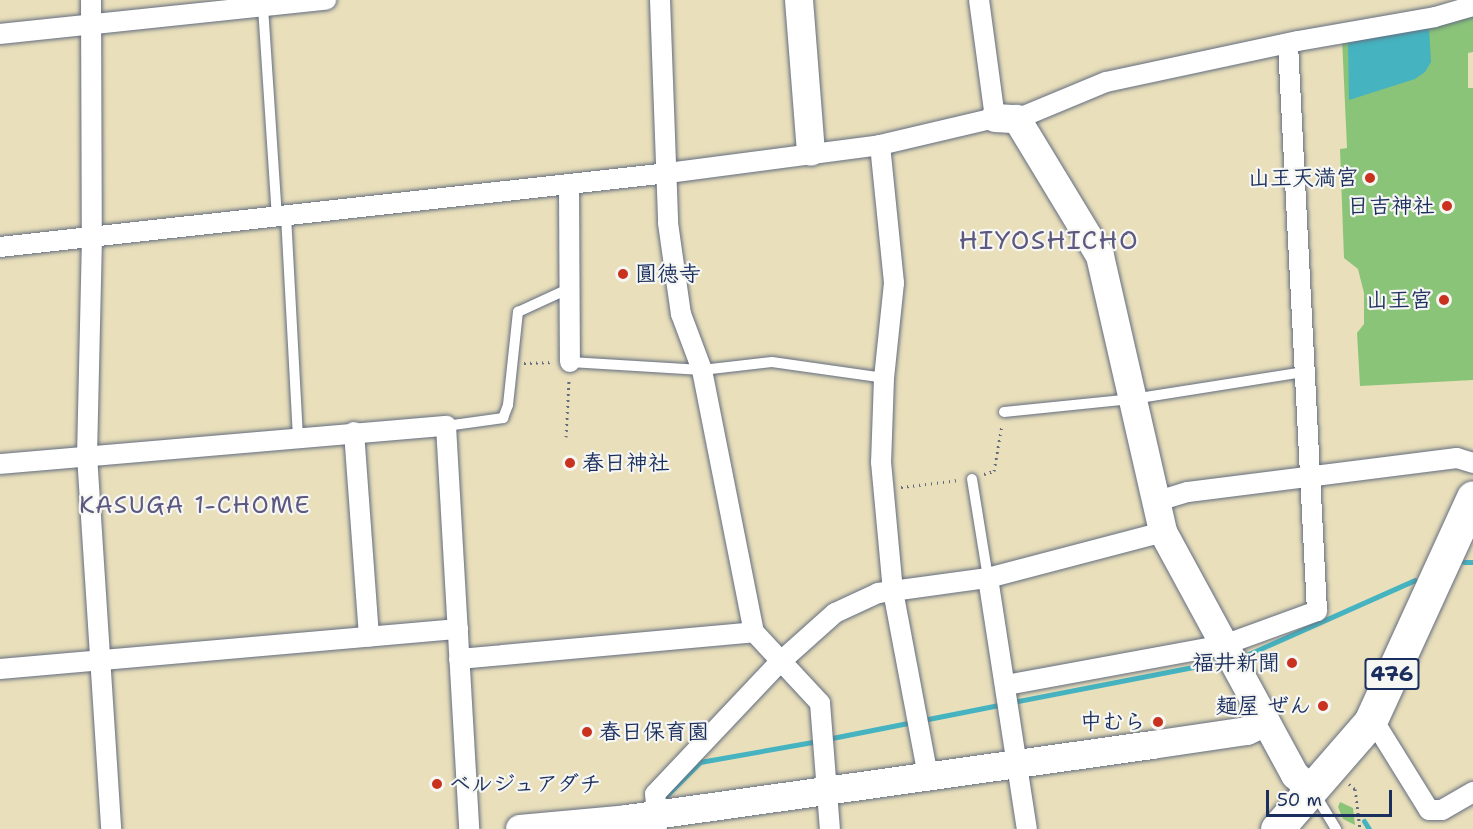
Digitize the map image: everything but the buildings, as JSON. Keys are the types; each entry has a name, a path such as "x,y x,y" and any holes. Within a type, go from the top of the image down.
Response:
{"highway":[{"name":"476","path":"1277,829 1313,791 1370,722 1473,497"}],"street":[{"path":"91,0 92,237 87,455 111,829"},
{"path":"0,34 90,27 258,5 326,0"},
{"path":"660,0 668,223 681,314 702,370 754,632 779,663 820,703 830,829"},
{"path":"799,0 811,152"},
{"path":"979,0 1006,119 1100,256 1158,501 1163,532 1295,775 1313,791"},
{"path":"0,247 569,185 811,152 880,145 1006,119 1106,82 1288,44 1435,17 1473,6"},
{"path":"1006,685 1230,655 1317,611 1288,44"},
{"path":"880,145 894,283 884,378 884,489 893,591 927,776"},
{"path":"569,185 570,362"},
{"path":"0,464 298,436 446,426 469,829"},
{"path":"354,432 369,636"},
{"path":"1158,501 1188,492 1457,458 1473,463"},
{"path":"657,822 656,794 779,663 835,613 878,593 988,578 1163,532"},
{"path":"988,578 1027,829"},
{"path":"0,669 458,629"},
{"path":"459,659 754,632"},
{"path":"520,829 657,822 828,789 1247,731 1266,722"},
{"path":"1370,722 1380,731 1429,810 1442,810 1473,792"}],"lane":[{"path":"258,5 282,217 298,436"},
{"path":"0,247 0,254"},
{"path":"446,426 503,418 508,405 518,312 568,290"},
{"path":"570,362 702,370 772,362 884,378"},
{"path":"1004,412 1133,399 1303,372"},
{"path":"972,478 988,578"},
{"path":"1313,791 1336,829"}],"path":[{"path":"513,363 570,362 566,437"},
{"path":"884,489 972,478 994,471 1004,412"},
{"path":"1347,783 1355,789 1360,829"}],"green space":[{"path":"1473,10 1473,52 1468,53 1468,88 1473,88 1473,380 1360,386 1357,333 1364,324 1364,293 1358,269 1344,258 1340,149 1347,148 1342,38"},
{"path":"1340,802 1353,808 1355,825 1343,819 1338,807"}],"water":[{"path":"1429,27 1431,62 1425,72 1415,79 1349,100 1348,40"}],"waterway":[{"path":"1464,562 1473,562"},
{"path":"1242,657 1415,580"},
{"path":"1013,702 1224,661"},
{"path":"827,739 1003,704"},
{"path":"660,802 700,762 818,741"},
{"path":"1364,821 1369,829"}],"place":[{"name":"山王天満宮","path":"1370,178"},
{"name":"日吉神社","path":"1447,206"},
{"name":"圓徳寺","path":"623,274"},
{"name":"山王宮","path":"1444,300"},
{"name":"春日神社","path":"570,463"},
{"name":"福井新聞","path":"1292,663"},
{"name":"麺屋 ぜん","path":"1323,706"},
{"name":"中むら","path":"1158,722"},
{"name":"春日保育園","path":"587,732"},
{"name":"ベルジュアダチ","path":"437,784"}],"district":[{"name":"HIYOSHICHO","path":"1049,240"},
{"name":"KASUGA 1-CHOME","path":"195,506"}]}
